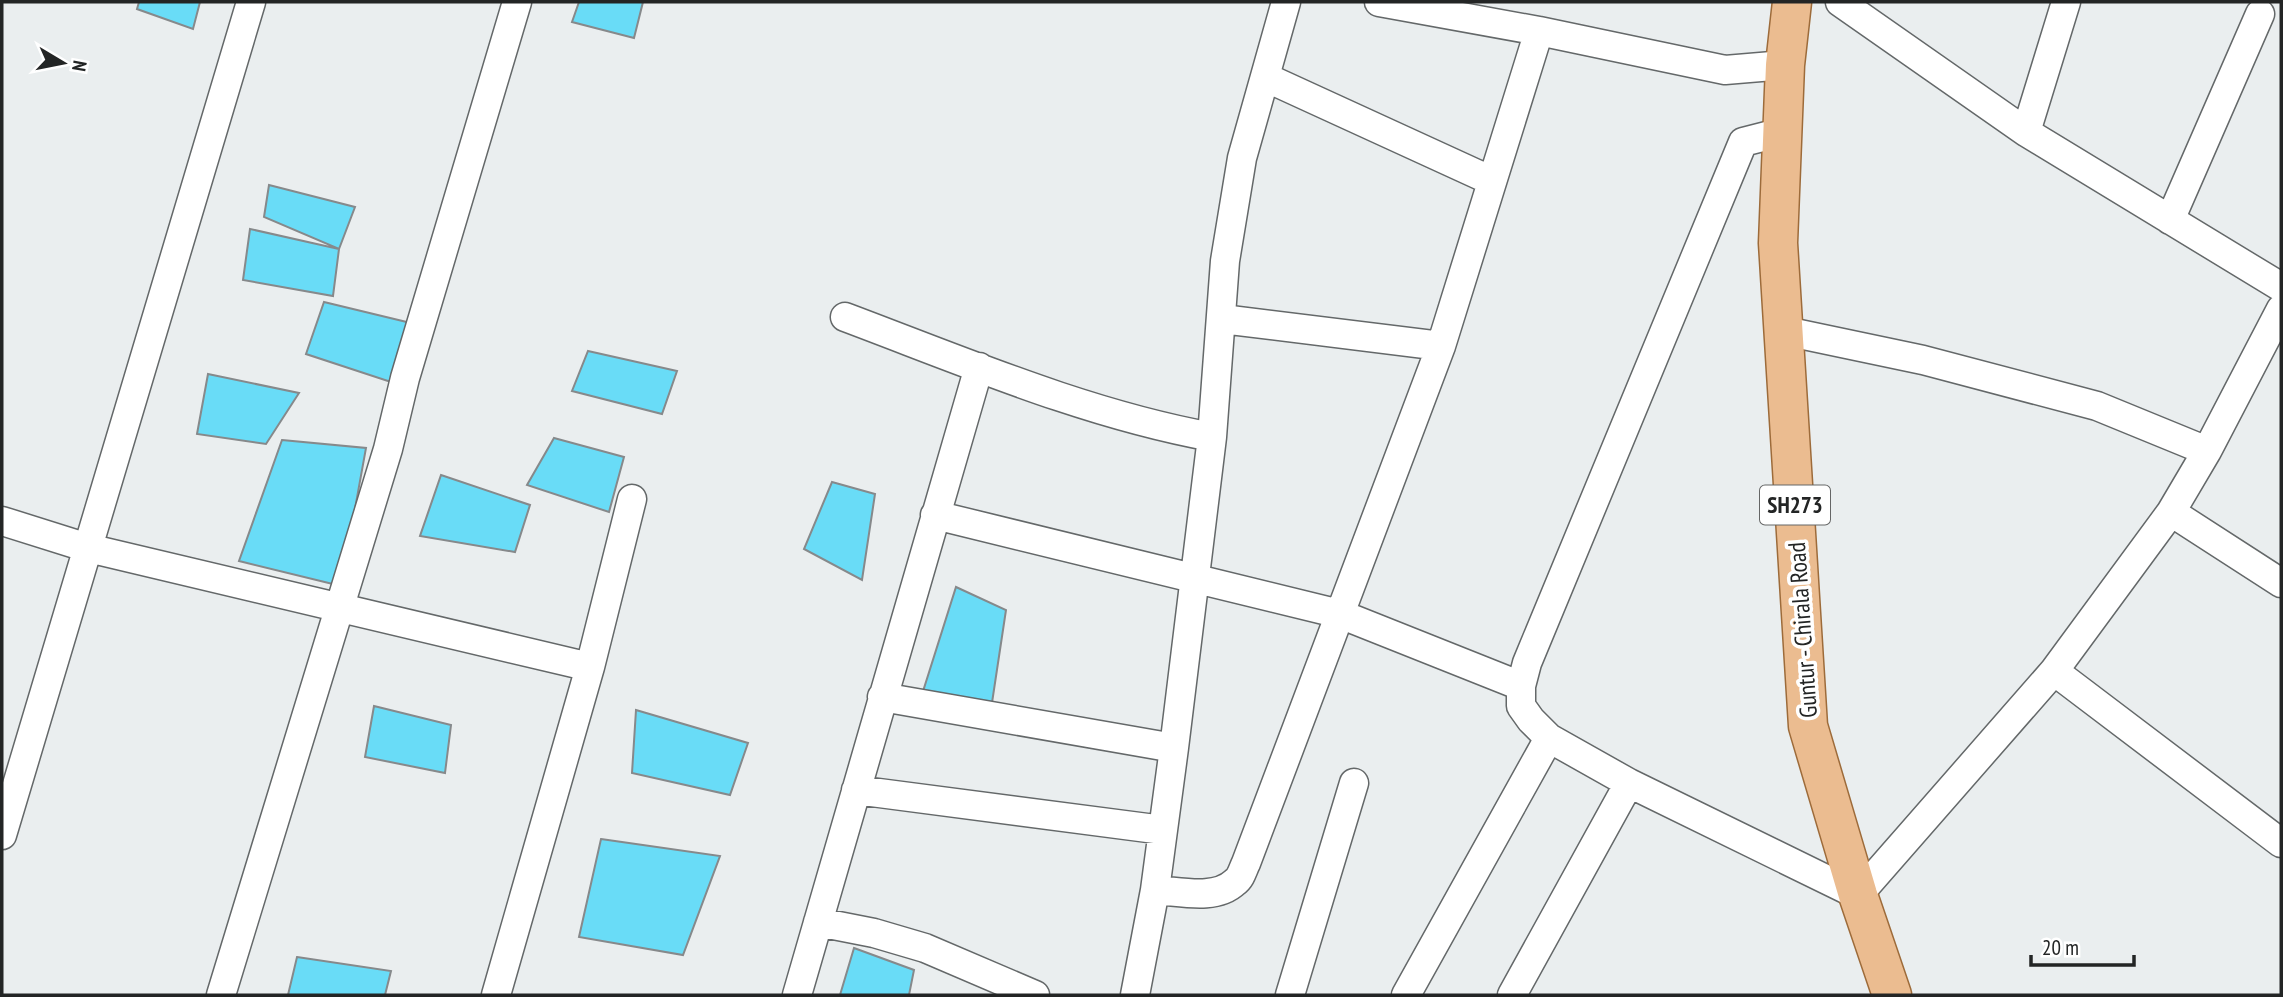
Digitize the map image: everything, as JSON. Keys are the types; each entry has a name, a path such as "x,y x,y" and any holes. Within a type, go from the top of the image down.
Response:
{"main road":[{"name":"Guntur - Chirala Road","path":"1792,2 1784,65 1778,243 1808,726 1857,895 1892,995"}],"street":[{"path":"2,835 251,2"},
{"path":"221,995 388,449 405,378 517,2"},
{"path":"1135,995 1154,890 1174,748 1212,437 1225,261 1242,158 1286,2"},
{"path":"1379,2 1539,31 1725,70 1784,65"},
{"path":"1840,2 2026,132 2281,287"},
{"path":"2026,132 2066,2"},
{"path":"2169,220 2260,14"},
{"path":"1154,890 1213,893 1238,881 1440,346 1539,31"},
{"path":"1265,77 1492,181"},
{"path":"1782,132 1743,142 1527,663 1521,686 1521,706 1549,738 1629,783 1857,895 2054,671 2171,512 2207,451 2281,309"},
{"path":"845,317 1104,411 1164,428 1212,437"},
{"path":"1222,319 1440,346"},
{"path":"1785,331 1923,360 2097,406 2207,451"},
{"path":"797,995 979,367"},
{"path":"496,995 590,667 632,499"},
{"path":"2171,512 2281,583"},
{"path":"935,515 1340,614 1521,686"},
{"path":"2,521 88,548 590,667"},
{"path":"2054,671 2281,843"},
{"path":"882,697 1174,748"},
{"path":"1406,995 1549,738"},
{"path":"1290,995 1354,783"},
{"path":"1512,995 1629,783"},
{"path":"856,790 1163,830"},
{"path":"818,922 874,933 925,948 1035,995"}],"building":[{"path":"139,2 200,2 193,29 137,9"},
{"path":"579,2 643,2 634,38 572,22"},
{"path":"269,185 355,207 339,249 264,217"},
{"path":"250,229 339,249 333,296 243,280"},
{"path":"324,302 415,324 397,384 306,354"},
{"path":"588,351 677,371 662,414 572,391"},
{"path":"208,374 299,393 266,444 197,434"},
{"path":"554,438 624,457 609,512 527,485"},
{"path":"282,440 366,448 341,586 239,561"},
{"path":"441,475 530,505 515,552 420,536"},
{"path":"832,482 875,494 862,580 804,549"},
{"path":"956,587 1006,610 990,716 919,704"},
{"path":"374,706 451,725 445,773 365,757"},
{"path":"636,710 748,743 730,795 632,773"},
{"path":"601,839 720,856 683,955 579,937"},
{"path":"854,948 914,970 909,995 840,995"},
{"path":"297,957 391,971 385,995 288,995"}]}
